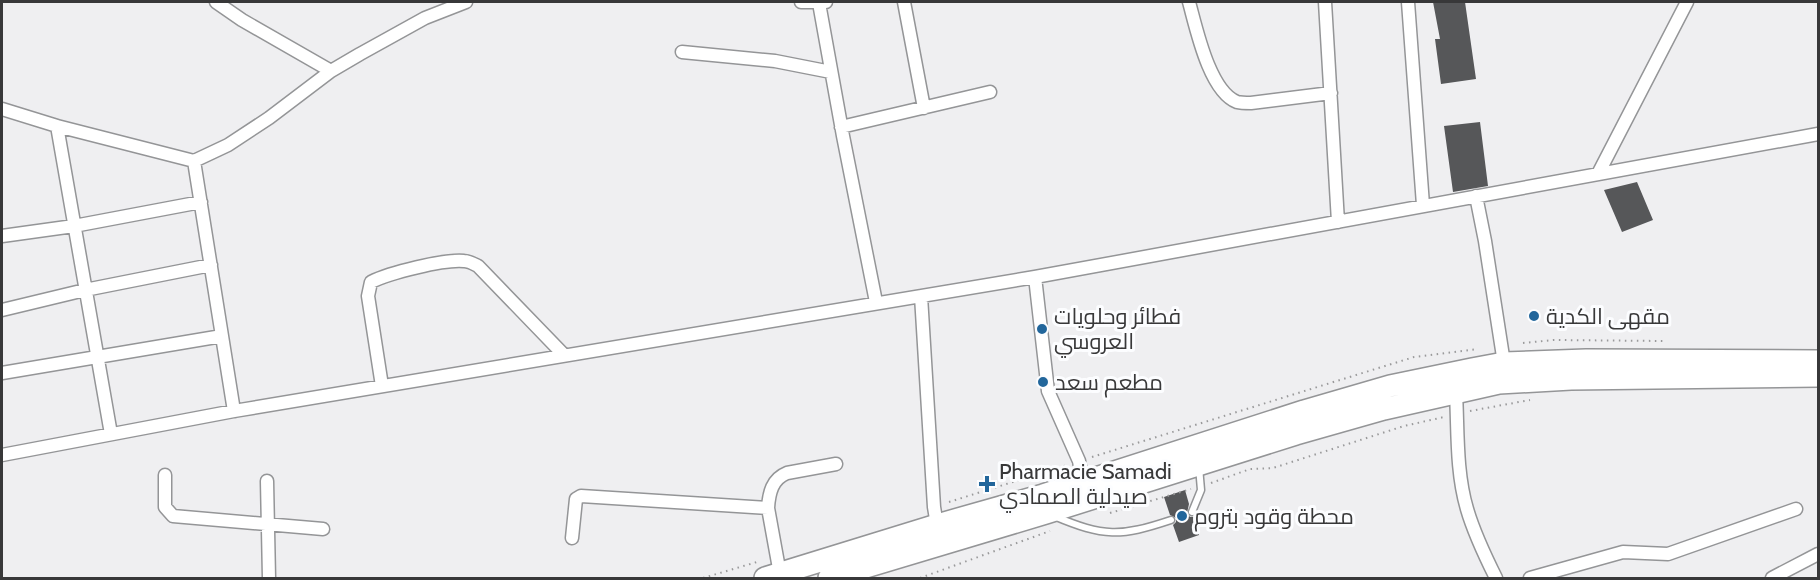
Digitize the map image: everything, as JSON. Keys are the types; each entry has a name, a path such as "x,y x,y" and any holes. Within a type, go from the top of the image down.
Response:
{"highway":[{"path":"773,576 1083,483 1390,386 1504,363 1586,360 1818,361"},
{"path":"829,579 865,573 1198,464 1329,425 1456,403 1499,383 1538,380 1818,376"}],"street":[{"path":"216,2 242,20 331,71"},
{"path":"2,109 57,126 194,161 228,145 269,118 331,71 400,31 444,9 466,2"},
{"path":"801,2 823,2 831,72 876,302"},
{"path":"904,2 924,108"},
{"path":"1189,2 1210,69 1230,98 1238,103 1251,103 1331,93"},
{"path":"1325,2 1338,222"},
{"path":"1408,2 1423,205"},
{"path":"1598,174 1687,2"},
{"path":"682,52 765,60 831,72"},
{"path":"841,127 990,92"},
{"path":"57,126 111,434"},
{"path":"2,455 234,411 1035,277 1818,134"},
{"path":"194,161 234,411"},
{"path":"1476,196 1504,363"},
{"path":"2,236 74,226 201,202"},
{"path":"382,386 368,296 371,282 386,275 446,263 465,261 478,266 564,355"},
{"path":"2,310 85,290 210,265"},
{"path":"1035,277 1048,391 1079,461 1083,483"},
{"path":"921,296 937,525"},
{"path":"2,373 222,336"},
{"path":"1456,403 1459,464 1466,508 1479,544 1496,579"},
{"path":"773,576 768,508 772,488 780,476 787,472 836,464"},
{"path":"165,475 165,507 173,516 323,529"},
{"path":"267,481 269,579"},
{"path":"572,538 576,499 581,496 768,508"},
{"path":"1530,579 1623,552 1668,554 1796,509"},
{"path":"1772,579 1818,554"}],"lane":[{"path":"1192,512 1202,486 1198,464"},
{"path":"1047,513 1072,524 1108,533 1133,530 1171,520"}],"path":[{"path":"1105,514 1202,486 1250,469 1274,468 1404,426 1456,403 1536,399"},
{"path":"920,579 1072,524"}],"building":[{"path":"1433,2 1465,2 1476,79 1441,84 1435,39 1440,39"},
{"path":"1480,122 1488,186 1453,192 1444,126"},
{"path":"1637,182 1653,220 1622,232 1604,190"},
{"name":"محطة وقود بتروم","path":"1185,490 1189,504 1187,513 1190,517 1194,517 1199,535 1179,542 1173,525 1176,518 1170,515 1164,497"}],"place":[{"name":"مقهى الكدية","path":"1534,316"},
{"name":"فطائر وحلويات العروسي","path":"1042,329"},
{"name":"مطعم سعد","path":"1043,382"},
{"name":"Pharmacie Samadi صيدلية الصمادي","path":"987,484"},
{"name":"محطة وقود بتروم","path":"1182,516"}]}
